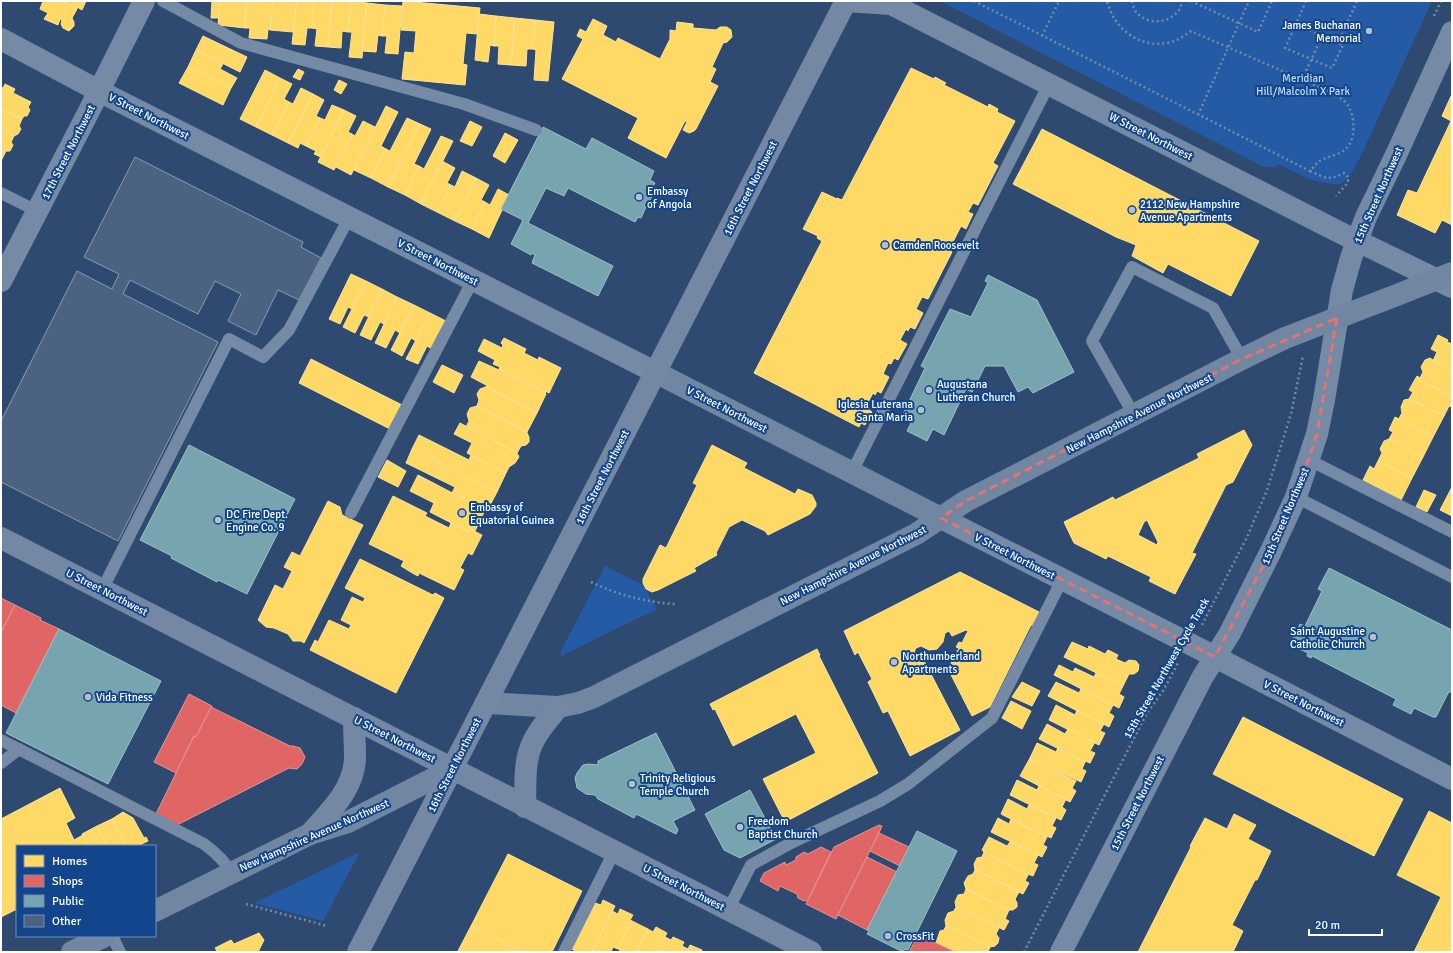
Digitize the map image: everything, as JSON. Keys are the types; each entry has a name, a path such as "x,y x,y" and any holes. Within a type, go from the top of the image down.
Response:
{"main road":[{"path":"838,1 846,1"},
{"name":"16th Street Northwest","path":"358,952 846,1"},
{"name":"New Hampshire Avenue Northwest","path":"486,703 558,708 594,697 916,534 966,501 1242,359 1286,338 1337,318 1397,295 1446,280"},
{"name":"V Street Northwest","path":"655,372 941,518"},
{"name":"U Street Northwest","path":"1,538 810,952"},
{"path":"525,807 526,769 530,748 540,731 558,708"},
{"path":"310,834 345,792 350,782 355,759 354,718"},
{"name":"New Hampshire Avenue Northwest","path":"156,910 310,834 348,822 452,769"},
{"path":"72,952 102,937"}],"street":[{"name":"17th Street Northwest","path":"1,281 144,1"},
{"name":"W Street Northwest","path":"846,1 891,4 1357,240 1446,280"},
{"name":"15th Street Northwest","path":"1061,952 1195,691 1230,633 1296,497 1309,460 1324,400 1346,271 1366,217 1452,32"},
{"name":"V Street Northwest","path":"1,40 655,372"},
{"name":"V Street Northwest","path":"941,518 1452,779"}],"lane":[{"path":"163,1 241,43 464,104 536,130"},
{"path":"852,472 1049,84"},
{"path":"1,193 37,211"},
{"path":"102,590 229,339 264,357 289,330 349,218"},
{"path":"1134,415 1092,341 1132,267 1213,308 1242,359"},
{"path":"351,513 473,280"},
{"path":"1309,460 1452,532"},
{"path":"1296,497 1452,577"},
{"path":"728,910 751,865 791,843 880,801 908,784 992,718 1062,580"},
{"path":"1,740 204,844 226,863 231,872"},
{"path":"1,762 19,749"},
{"path":"564,952 614,852"},
{"path":"112,937 120,952"}],"path":[{"path":"974,1 1310,172 1323,177 1334,178 1344,173 1349,178 1346,185 1336,196"},
{"path":"1042,36 1059,1"},
{"path":"1107,1 1110,12 1120,27 1127,34 1141,41 1156,44 1171,42 1180,39 1191,31 1340,98 1347,104 1352,114 1354,133 1350,143 1345,151 1318,162 1310,172"},
{"path":"1132,1 1136,12 1146,20 1159,22 1170,18 1178,10 1183,1"},
{"path":"1191,1 1258,32 1272,1"},
{"path":"1198,114 1249,1"},
{"path":"1296,24 1343,45 1332,68 1286,48 1296,24 1306,1"},
{"path":"1338,43 1358,1"},
{"path":"1302,80 1322,36"},
{"name":"15th Street Northwest Cycle Track","path":"1024,952 1147,713 1163,691 1205,620 1258,512 1284,440 1297,383"},
{"path":"591,582 619,594 638,599 656,603 675,604"},
{"path":"246,904 328,926"}],"highlighted area":[{"path":"1337,318 1317,434 1303,476 1271,551 1215,657 941,518 966,501 1242,359"}],"green space":[{"name":"Meridian Hill/Malcolm X Park","path":"940,1 1432,1 1358,162 1350,175 1341,184 1332,184 1315,181 1278,164 1276,167 1264,167"},
{"path":"605,566 643,585 657,609 561,656 560,653"},
{"path":"360,852 323,921 254,903"}],"building: Homes":[{"path":"43,1 61,1 77,9 72,18 74,26 69,31 63,28 61,24 62,20 60,19 58,25 44,19 48,13 40,9"},
{"path":"61,1 86,1 82,10"},
{"path":"212,1 220,1 218,18 211,18"},
{"path":"220,1 247,1 245,28 218,25"},
{"path":"247,1 273,1 270,30 268,29 267,39 249,38 250,28 245,28"},
{"path":"273,1 297,1 293,32 270,30"},
{"path":"297,1 314,1 312,28 307,28 305,45 292,44"},
{"path":"314,1 332,1 328,47 315,46 317,29 312,28"},
{"path":"332,1 351,1 348,32 342,31 341,48 328,47"},
{"path":"351,1 367,3 362,58 349,57 352,32 348,32"},
{"path":"403,1 480,8 477,34 466,33 463,64 467,65 465,85 402,79 405,52 414,53 416,31 401,30"},
{"path":"367,3 385,5 382,36 378,35 376,52 362,51"},
{"path":"385,5 402,6 398,54 385,53 387,36 382,36"},
{"path":"479,14 496,16 494,46 490,45 488,62 475,60"},
{"path":"496,16 515,18 511,65 498,64 499,46 494,46"},
{"path":"515,18 535,20 533,49 527,49 526,66 511,65"},
{"path":"593,19 607,26 603,35 616,42 618,38 660,59 670,39 670,30 676,31 677,22 693,24 693,28 716,30 720,27 727,27 731,30 732,37 727,42 723,43 712,67 716,69 710,82 718,86 696,129 689,133 683,130 687,122 685,121 666,158 628,138 638,118 562,79 583,39 577,36 580,29 586,32"},
{"path":"535,20 554,22 548,81 534,80 536,50 533,49"},
{"path":"203,36 247,57 240,72 196,50"},
{"path":"196,50 223,64 220,69 237,78 231,88 188,67"},
{"path":"188,67 231,88 223,105 179,83"},
{"name":"Camden Roosevelt","path":"911,68 934,79 935,77 946,83 944,85 988,107 989,104 998,109 997,112 1015,121 993,163 998,166 978,205 973,203 968,212 973,214 966,229 961,226 949,250 952,252 928,299 922,297 916,309 923,313 915,329 910,327 908,331 906,329 900,340 907,344 898,360 894,358 891,364 888,363 883,374 889,377 881,393 877,391 875,395 873,393 866,406 872,412 865,425 861,423 859,427 754,373 822,241 817,238 818,236 803,229 822,192 842,200"},
{"path":"298,69 304,72 300,80 293,77"},
{"path":"265,70 280,78 256,127 240,119"},
{"path":"280,78 292,84 284,99 289,102 272,135 256,127"},
{"path":"339,80 347,84 341,94 334,90"},
{"path":"5,84 15,89 13,93 31,102 28,107 30,110 27,116 24,116 22,119 1,109 1,87 3,88"},
{"path":"301,88 313,94 288,143 272,135 289,102 293,104"},
{"path":"313,94 324,100 316,116 320,118 306,146 300,143 298,148 288,143"},
{"path":"1452,94 1452,225 1442,220 1435,233 1397,215 1408,190 1417,193 1451,121 1442,116"},
{"path":"332,105 344,110 321,157 314,154 316,151 306,146 320,118 325,120"},
{"path":"386,106 398,112 381,146 386,149 371,178 354,170"},
{"path":"1,109 22,119 19,126 21,129 18,134 14,136 1,129"},
{"path":"344,110 356,116 348,132 352,134 334,170 318,162"},
{"path":"407,118 420,124 388,187 371,178 386,149 390,151"},
{"path":"363,121 375,127 351,175 336,167 352,134 355,136"},
{"path":"470,121 482,127 472,146 460,141"},
{"path":"420,124 431,129 414,164 419,166 405,195 388,187"},
{"path":"1,129 14,136 11,142 13,145 10,151 6,151 5,153 1,151"},
{"name":"2112 New Hampshire Avenue Apartments","path":"1042,129 1259,241 1231,296 1168,264 1163,273 1132,256 1136,245 1116,237 1013,184"},
{"path":"505,133 518,140 505,163 493,156"},
{"path":"441,136 453,141 421,204 405,195 419,166 424,169"},
{"path":"1,151 5,153 1,161"},
{"path":"442,161 455,168 447,183 451,185 437,212 421,204"},
{"path":"462,171 476,178 455,221 437,212 451,185 455,187"},
{"path":"476,178 489,185 481,200 485,202 472,229 455,221"},
{"path":"498,189 509,195 489,238 472,229 485,202 490,205"},
{"path":"351,274 366,281 352,309 348,307 340,324 329,319"},
{"path":"366,281 382,289 369,317 364,315 355,333 343,327"},
{"path":"382,289 397,297 384,324 380,322 371,340 360,335"},
{"path":"397,297 414,305 400,333 395,330 386,348 375,343"},
{"path":"414,305 430,313 416,341 411,338 402,356 391,350"},
{"path":"430,313 446,321 432,349 427,346 418,364 406,359"},
{"path":"1438,335 1448,340 1447,342 1452,344 1452,371 1433,361 1437,352 1431,349"},
{"path":"504,338 526,349 524,353 538,360 539,357 561,368 549,393 499,369 500,367 493,364 495,360 478,351 484,339 502,348 503,345 501,343"},
{"path":"1430,358 1452,371 1452,396 1419,380 1423,372 1421,367 1425,360"},
{"path":"311,359 402,405 390,429 299,383"},
{"path":"479,361 546,392 537,413 471,377"},
{"path":"442,365 463,375 454,393 433,382"},
{"path":"1417,376 1420,378 1419,380 1452,396 1452,407 1449,406 1444,416 1409,399 1413,392 1409,390"},
{"path":"488,386 487,387 537,413 527,432 477,406 479,400 477,394 480,389"},
{"path":"1409,399 1444,416 1433,437 1398,420 1402,413 1401,407 1404,400"},
{"path":"477,406 527,432 529,442 526,445 521,446 517,453 466,427 469,421 467,414 470,408"},
{"path":"1395,417 1399,419 1398,420 1433,437 1423,457 1389,439 1393,432 1389,430"},
{"path":"460,423 517,453 519,457 515,463 509,467 506,473 467,453 472,443 454,434"},
{"path":"1244,430 1252,445 1233,482 1226,485 1192,553 1196,554 1175,594 1149,581 1151,577 1108,556 1106,559 1074,543 1064,522 1113,497 1115,500 1199,458 1197,454","holes":["1147,520 1158,542 1157,545 1138,535 1144,522"]},
{"path":"419,435 469,460 471,455 506,473 497,492 412,449"},
{"path":"1389,439 1423,457 1412,478 1378,461 1382,453 1380,449 1384,441"},
{"path":"712,445 747,463 744,468 795,494 798,489 812,495 816,506 810,514 768,535 765,531 742,520 729,527 716,553 717,555 694,568 696,571 652,592 646,589 643,579 660,545 666,548 697,485 693,483"},
{"path":"412,449 497,492 487,511 452,493 455,487 406,463"},
{"path":"387,460 406,471 398,487 378,477"},
{"path":"1378,461 1412,478 1401,500 1363,480 1370,466 1374,469"},
{"path":"418,475 485,510 475,531 470,529 469,532 430,512 434,503 410,491"},
{"path":"1452,487 1452,516 1440,510"},
{"path":"1424,490 1436,495 1427,512 1416,507"},
{"path":"393,496 427,513 425,516 449,528 451,523 469,532 470,529 482,535 472,555 468,553 460,568 464,570 454,590 419,573 418,576 414,574 401,566 404,561 369,544"},
{"path":"328,501 340,507 342,515 363,525 304,643 301,641 293,641 288,634 274,628 266,627 258,620 275,585 283,589 292,571 284,567 292,552 300,556"},
{"path":"360,559 433,595 435,593 444,598 396,693 310,650 315,640 318,642 329,620 349,629 351,625 341,620 352,597 363,602 365,598 345,588"},
{"name":"Northumberland Apartments","path":"960,572 1041,613 1035,626 1031,625 990,707 972,716 948,669 959,648 956,647 959,642 962,643 968,631 966,630 952,636 949,631 945,633 943,642 937,649 929,650 921,646 916,648 914,652 921,655 960,730 910,756 888,711 883,713 868,682 872,679 858,652 855,655 844,631"},
{"path":"1072,642 1088,649 1089,646 1105,654 1108,650 1118,655 1116,659 1125,663 1129,660 1136,661 1139,665 1138,671 1134,674 1129,674 1123,686 1064,657"},
{"path":"817,649 820,655 819,656 878,773 785,822 763,779 816,753 796,714 733,746 715,709 713,710 710,704"},
{"path":"1059,665 1073,672 1075,668 1094,677 1096,673 1123,686 1119,694 1124,697 1119,708 1054,675"},
{"path":"1022,682 1040,691 1032,706 1012,697"},
{"path":"1056,682 1079,693 1081,689 1113,705 1109,713 1114,716 1109,727 1048,696"},
{"path":"1011,701 1031,711 1022,729 1002,718"},
{"path":"1056,705 1075,715 1077,710 1104,724 1100,731 1105,733 1099,745 1049,720"},
{"path":"1243,717 1403,799 1374,856 1213,774"},
{"path":"1047,724 1065,734 1068,729 1095,742 1090,751 1095,753 1090,763 1085,762 1039,739"},
{"path":"1037,743 1056,752 1058,748 1085,762 1082,769 1086,771 1081,782 1030,758"},
{"path":"1030,758 1076,781 1072,788 1076,791 1070,802 1020,776"},
{"path":"1017,780 1037,790 1039,786 1066,799 1062,807 1066,810 1061,820 1010,795"},
{"path":"60,788 75,818 66,823 74,840 83,835 88,845 16,845 16,910 1,917 1,819"},
{"path":"1008,799 1027,809 1029,805 1056,818 1052,826 1056,828 1051,838 1001,814"},
{"path":"1429,811 1452,823 1452,952 1414,952 1441,897 1397,875"},
{"path":"123,812 133,818 144,838 146,837 148,841 139,845 125,845 112,819"},
{"path":"1234,814 1256,825 1248,839 1271,851 1232,925 1243,931 1233,952 1138,952 1205,818 1227,829"},
{"path":"998,818 1009,824 1011,819 1047,837 1043,845 1047,847 1042,857 991,832"},
{"path":"112,819 125,845 106,845 97,826"},
{"path":"97,826 106,845 88,845 82,834"},
{"path":"989,837 1007,846 1010,842 1038,855 1034,863 1038,865 1033,876 1028,875 984,852 982,850"},
{"path":"984,852 1028,875 1025,881 1029,883 1023,894 975,870 974,864 977,858 982,857"},
{"path":"508,854 582,891 552,952 522,952 471,926"},
{"path":"975,870 1019,892 1015,899 1017,907 1013,910 1009,910 966,889 964,883 968,876 973,874"},
{"path":"966,889 1009,910 1005,919 1009,921 1004,930 956,907 955,902 958,895 964,894"},
{"path":"603,900 615,906 592,952 576,952 572,949 595,903 601,905"},
{"path":"956,907 999,928 996,934 999,938 998,943 995,946 990,947 946,926 945,920 948,913 954,911"},
{"path":"620,909 633,915 630,920 632,921 618,949 613,947 611,952 592,952 612,911 618,914"},
{"path":"632,921 648,929 636,952 619,952 620,950 618,949"},
{"path":"471,926 522,952 458,951"},
{"path":"946,926 990,947 988,952 955,952 936,943 940,931 944,930"},
{"path":"656,927 667,933 657,952 636,952 648,929 653,932"},
{"path":"259,933 264,940 258,952 216,952 217,951 215,948 231,940 234,944"},
{"path":"665,937 671,940 673,937 684,942 679,952 657,952"},
{"path":"690,945 702,950 701,952 679,952 682,946 688,949"}],"building: Shops":[{"path":"1,598 15,605 1,633"},
{"path":"15,605 59,629 16,713 1,705 1,633"},
{"path":"189,694 212,706 196,737 194,736 176,773 154,762"},
{"path":"211,707 290,746 300,748 305,757 302,764 297,769 289,768 175,826 155,816 194,736 196,737"},
{"path":"879,825 882,826 879,833 836,919 806,904 834,847"},
{"path":"879,833 909,847 900,866 870,851"},
{"path":"821,847 831,852 808,900 804,901 798,898 797,894 780,886 778,891 760,881 764,873 785,862 786,865 796,860 796,857 804,852 808,854"},
{"path":"867,857 897,872 867,930 838,915"},
{"path":"919,934 936,943 955,952 909,952"}],"building: Public":[{"path":"543,127 586,149 592,138 654,171 650,180 655,183 651,190 654,192 649,202 646,201 644,206 646,207 641,218 638,217 635,222 568,188 564,196 546,188 528,223 613,266 598,296 532,263 535,255 532,253 531,255 511,244 523,220 501,209"},
{"path":"988,275 1037,300 1074,372 1033,393 1028,387 1018,392 1004,366 985,366 972,392 966,389 944,435 933,429 927,441 907,431 913,419 903,414 925,368 921,366 950,309 971,317 988,283 985,281"},
{"name":"DC Fire Dept. Engine Co. 9","path":"189,445 295,499 247,594 218,580 217,582 171,558 172,556 140,540"},
{"name":"Saint Augustine Catholic Church","path":"1329,568 1452,630 1452,691 1448,693 1436,717 1414,708 1411,714 1393,705 1396,699 1312,656 1311,658 1307,656 1308,653 1290,644 1300,624 1305,626 1322,591 1318,589"},
{"name":"Vida Fitness","path":"59,629 161,681 108,784 6,733"},
{"path":"656,733 695,810 673,821 678,830 676,834 636,814 634,818 598,799 595,795 586,794 577,788 575,778 583,765 598,765 598,761"},
{"name":"Freedom Baptist Church","path":"750,790 776,839 740,858 724,850 705,814"},
{"path":"917,831 957,851 908,950 905,949 903,952 867,934 869,931 867,930"}],"building: Other":[{"path":"135,157 303,242 301,247 321,258 299,300 278,290 256,335 228,321 241,294 215,281 198,314 130,280 123,294 218,342 118,541 1,482 1,421 77,271 112,289 119,274 84,257"}],"place":[{"name":"James Buchanan Memorial","path":"1369,31"},
{"name":"Embassy of Angola","path":"639,197"},
{"name":"2112 New Hampshire Avenue Apartments","path":"1132,210"},
{"name":"Camden Roosevelt","path":"885,245"},
{"name":"Augustana Lutheran Church","path":"929,390"},
{"name":"Iglesia Luterana Santa Maria","path":"921,410"},
{"name":"Embassy of Equatorial Guinea","path":"462,513"},
{"name":"DC Fire Dept. Engine Co. 9","path":"218,520"},
{"name":"Saint Augustine Catholic Church","path":"1373,637"},
{"name":"Northumberland Apartments","path":"894,662"},
{"name":"Vida Fitness","path":"88,697"},
{"name":"Trinity Religious Temple Church","path":"632,784"},
{"name":"Freedom Baptist Church","path":"740,827"},
{"name":"CrossFit","path":"888,936"}]}
